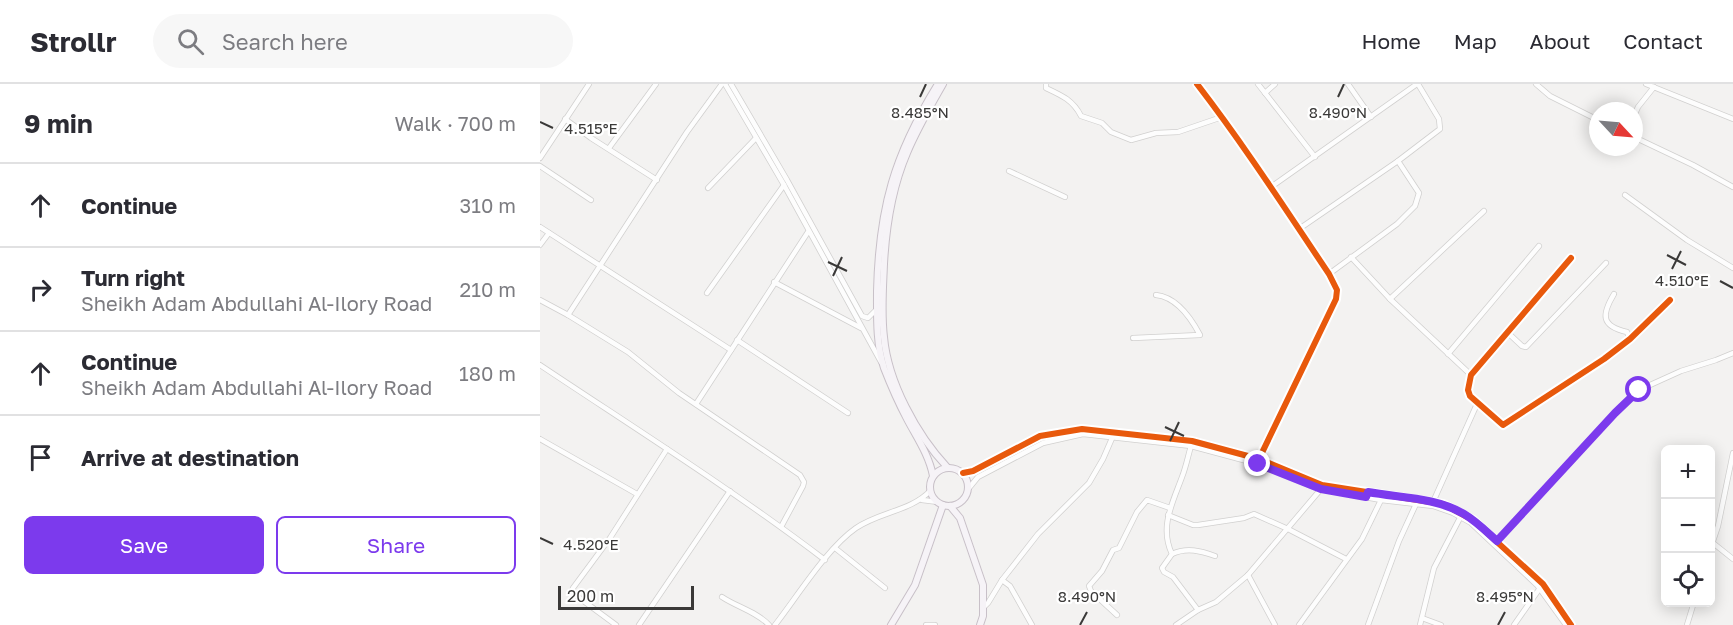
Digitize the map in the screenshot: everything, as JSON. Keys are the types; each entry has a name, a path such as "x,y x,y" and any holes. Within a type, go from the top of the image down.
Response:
{"main road":[{"path":"938,84 906,140 892,180 878,258 877,309 879,345 883,365 906,418 930,461 933,476 930,491 960,518"},
{"path":"943,84 917,129 889,202 882,310 884,340 897,388 936,456 946,467"},
{"path":"933,476 946,467 956,468 968,481 969,488 962,502 960,518 982,585 980,625"},
{"path":"943,505 962,502"},
{"path":"891,625 915,585 943,505"}],"street":[{"path":"540,158 589,84"},
{"path":"609,148 656,84"},
{"path":"568,315 687,132 723,84 784,185 883,365"},
{"path":"731,84 782,170 862,316 868,318 877,309"},
{"path":"1046,84 1046,88 1067,98 1076,106 1081,116 1102,123 1111,132 1131,140 1156,133 1178,132 1222,117"},
{"path":"1197,84 1299,229 1337,290 1336,299 1259,459"},
{"path":"1258,84 1315,157"},
{"path":"1265,93 1275,84"},
{"path":"1349,84 1371,117"},
{"path":"1271,188 1417,84 1439,119 1440,129 1398,161 1299,229"},
{"path":"1536,84 1544,92 1589,115"},
{"path":"1544,92 1548,84"},
{"path":"1646,84 1733,119"},
{"path":"1642,102 1654,87"},
{"path":"565,119 657,180"},
{"path":"708,188 756,138"},
{"path":"1643,141 1733,187"},
{"path":"1329,274 1397,224 1415,206 1419,193 1398,161"},
{"path":"540,166 591,200"},
{"path":"1009,171 1065,197"},
{"path":"707,293 784,185"},
{"path":"1625,195 1687,240 1733,268"},
{"path":"1390,299 1484,211"},
{"path":"540,227 731,350"},
{"path":"540,245 549,232"},
{"path":"696,404 808,232"},
{"path":"1448,354 1539,246"},
{"path":"1351,257 1390,299 1471,375"},
{"path":"1571,258 1471,375 1468,390 1470,396 1501,423 1507,424 1604,359 1630,339 1670,300"},
{"path":"1507,332 1526,347 1606,263"},
{"path":"774,282 861,327"},
{"path":"1614,294 1605,309 1605,316 1610,325 1627,332 1630,339"},
{"path":"1133,338 1200,335 1177,304 1168,298 1156,295"},
{"path":"540,300 628,352 679,393 803,478 803,486 781,527"},
{"path":"737,340 848,413"},
{"path":"1497,541 1639,390 1680,371 1733,353"},
{"path":"540,366 730,491 825,560"},
{"path":"1433,502 1477,404"},
{"path":"963,473 973,471 1040,436 1082,429 1113,436 1191,446 1258,464 1321,489 1447,505 1463,513 1497,541 1540,588 1566,625"},
{"path":"969,488 978,477 1043,443 1083,434 1102,433 1192,441 1259,459 1322,485 1381,500 1433,506 1461,516 1543,584 1571,625"},
{"path":"982,609 1038,534 1089,483 1113,436"},
{"path":"540,439 637,494"},
{"path":"1172,554 1168,540 1168,515 1183,476 1191,446"},
{"path":"616,625 572,591 610,538 667,449"},
{"path":"1715,536 1733,453"},
{"path":"1176,625 1198,610 1216,602 1248,575 1321,489"},
{"path":"639,625 730,491"},
{"path":"775,625 835,548 855,529 871,520 922,500 930,491"},
{"path":"922,500 943,505"},
{"path":"1117,615 1091,591 1089,586 1102,571 1113,550 1119,548 1137,512 1147,500 1170,508"},
{"path":"1299,625 1362,539 1381,500"},
{"path":"1368,625 1399,541 1416,504"},
{"path":"1168,515 1198,525 1244,518 1254,514 1346,560"},
{"path":"1420,625 1434,568 1461,516"},
{"path":"1715,545 1733,559"},
{"path":"835,548 885,588"},
{"path":"1198,610 1173,577 1164,572 1162,568 1172,554 1180,550 1191,550 1215,556"},
{"path":"1248,575 1275,625"},
{"path":"1002,580 1010,586 1032,625"},
{"path":"1514,625 1540,588"},
{"path":"722,597 762,617 769,625"},
{"path":"1687,625 1693,607"},
{"path":"1422,618 1441,625"},
{"path":"927,625 935,625"}],"cycle path":[{"path":"1197,84 1264,178 1329,274 1337,290 1336,299 1259,459"},
{"path":"1571,258 1471,375 1468,390 1470,396 1503,425 1604,359 1630,339 1670,300"},
{"path":"963,473 973,471 1040,436 1082,429 1192,441 1259,459 1322,485 1443,504 1473,520 1543,584 1571,625"}],"route":[{"path":"1258,464 1321,489 1366,497 1368,492 1447,505 1473,520 1497,541 1639,390"}]}
